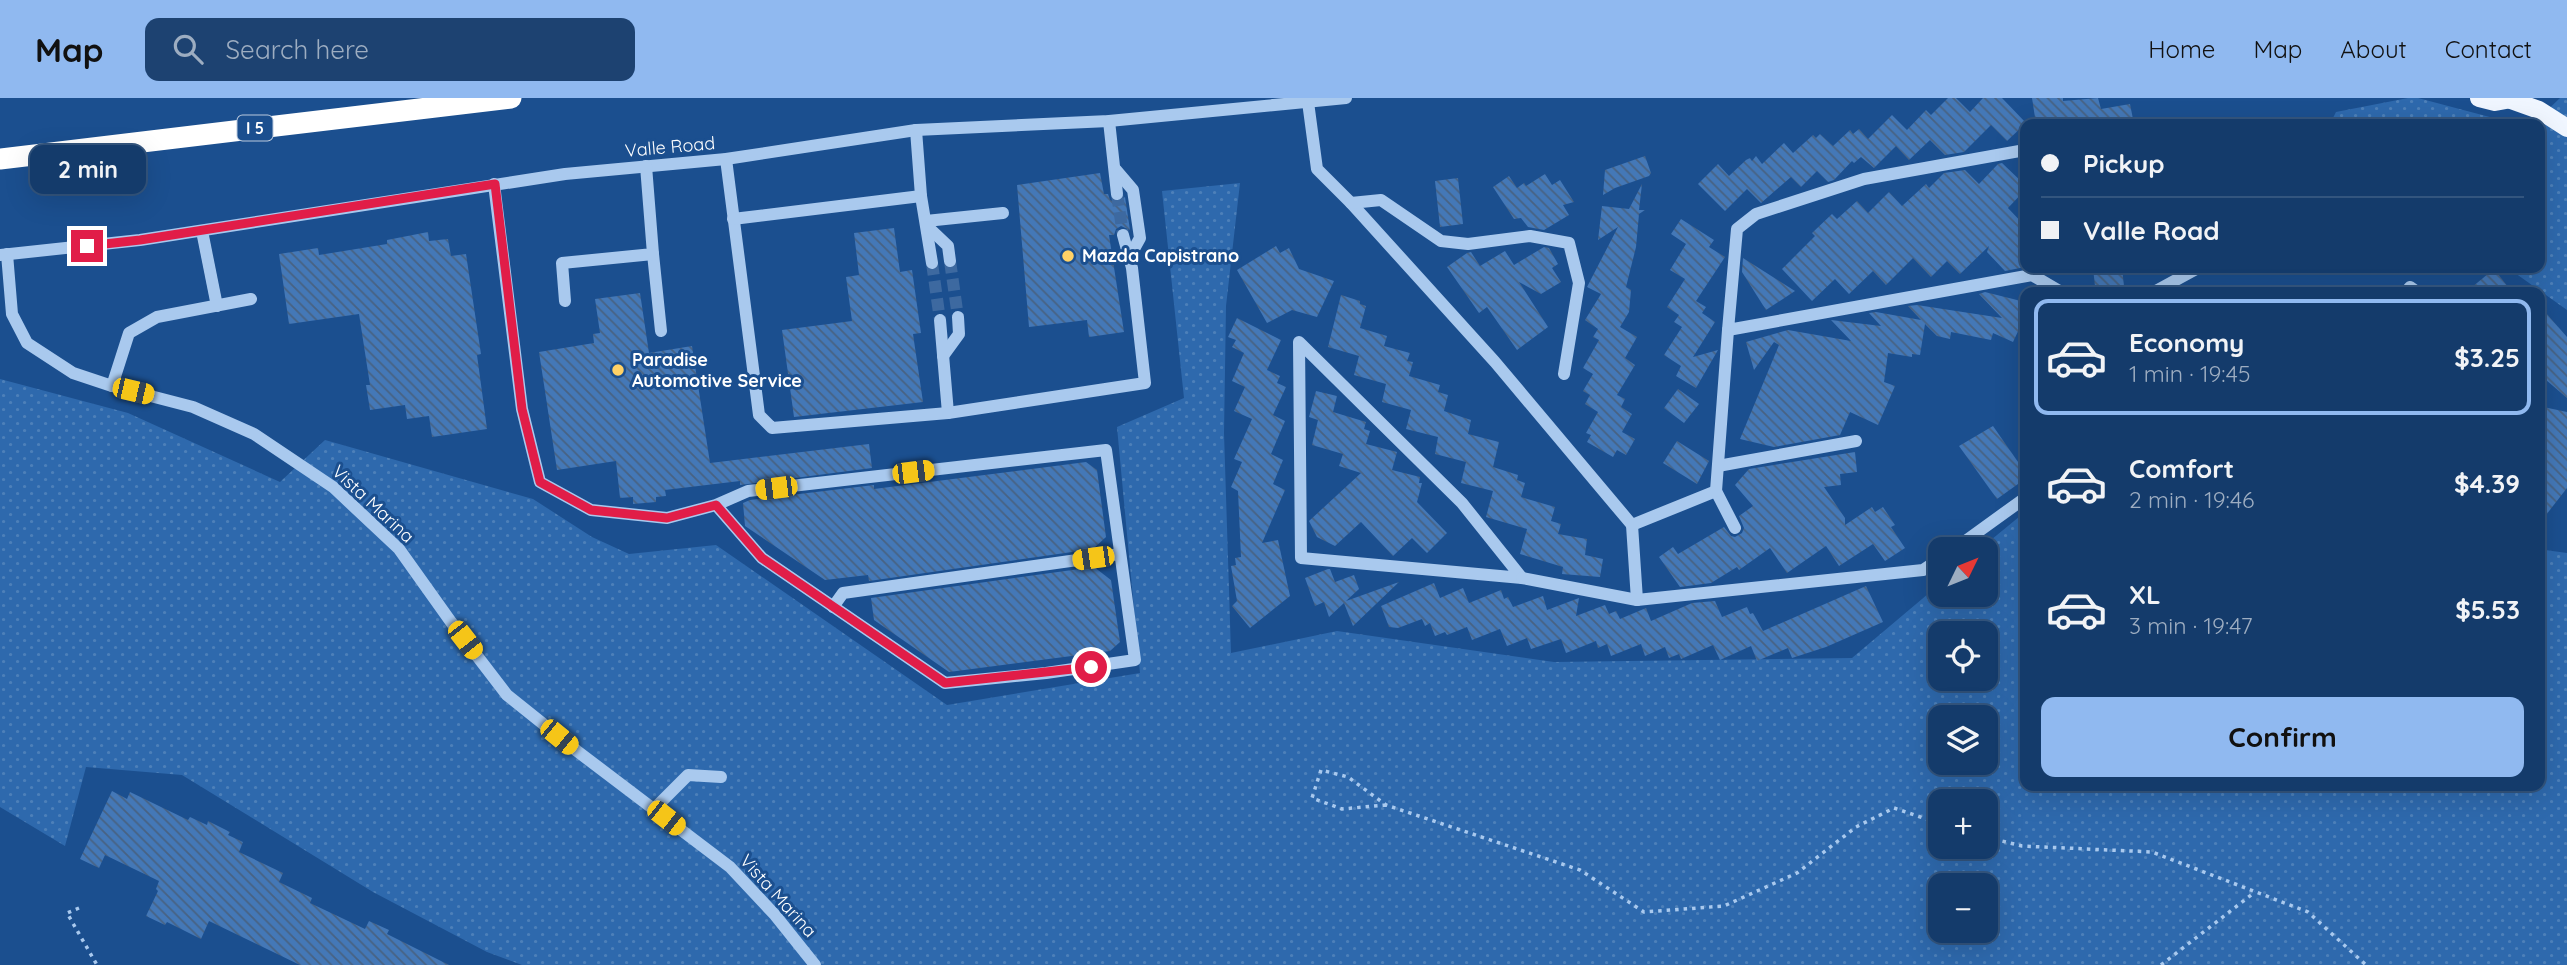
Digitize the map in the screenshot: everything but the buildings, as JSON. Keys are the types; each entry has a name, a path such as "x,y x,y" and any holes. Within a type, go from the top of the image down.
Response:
{"highway":[{"name":"I 5","path":"0,159 511,98"}],"main road":[{"path":"2479,98 2495,102 2514,99 2539,110 2567,128"}],"street":[{"name":"Valle Road","path":"4,254 140,240 565,174 726,159 916,130 1109,121 1346,98"},
{"path":"1308,102 1317,169 1495,362 1632,525 1637,600"},
{"path":"1109,121 1117,194"},
{"path":"916,130 921,196 932,263"},
{"path":"1735,528 1716,491 1737,229 1756,215 1864,179 2020,151"},
{"path":"726,159 759,415 772,428 948,413 1145,383 1129,258 1123,235"},
{"path":"646,166 661,331"},
{"path":"1116,170 1133,190 1140,238 1129,258"},
{"path":"495,184 522,409 540,482 591,510 667,518 716,505 748,491 1106,450 1135,660 1046,673 945,683 762,558 716,505"},
{"path":"733,219 921,196"},
{"path":"1351,203 1381,200 1441,241 1468,244 1530,236 1569,243 1579,283 1564,374"},
{"path":"927,224 1003,213"},
{"path":"927,224 948,246 950,261"},
{"path":"202,231 217,306"},
{"name":"Vista Marina","path":"4,254 12,314 27,343 74,373 193,407 254,434 333,487 399,548 450,622 507,695 730,867 775,915 815,965"},
{"path":"565,301 562,263 653,254"},
{"path":"2163,287 2189,273"},
{"path":"1728,330 2032,275 2052,287"},
{"path":"112,386 129,333 157,317 251,299"},
{"path":"943,356 959,334 958,317"},
{"path":"940,320 948,413"},
{"path":"1522,578 1462,503 1299,342 1301,558 1522,578 1637,600 1923,570 1928,567"},
{"path":"1718,466 1856,441"},
{"path":"1632,525 1716,491"},
{"path":"1971,537 2020,502"},
{"path":"833,607 843,593 1120,554"},
{"path":"654,809 688,775 721,776"}],"path":[{"path":"1386,806 1342,809 1312,799 1321,770 1348,777 1386,806 1580,870 1644,912 1724,906 1797,873 1856,827 1894,808 1928,820"},
{"path":"1998,840 2022,846 2152,852 2308,912 2366,965"},
{"path":"2161,965 2255,892"},
{"path":"79,908 67,913 97,965"}],"shaded area":[{"path":"2418,98 2497,119 2332,119 2336,112"},
{"path":"2560,98 2567,98 2567,310 2545,294 2545,287 2535,287 2515,273 2545,273 2545,119 2538,119"},
{"path":"1240,183 1226,306 1224,433 1231,653 1337,631 1554,662 1852,658 1928,594 1928,607 1998,607 1998,537 1995,537 2020,516 2020,791 2545,791 2545,550 2567,553 2567,965 522,965 487,952 373,892 182,775 86,767 65,846 0,807 0,379 128,413 280,482 325,440 533,499 592,537 629,554 716,545 947,705 1140,673 1117,427 1184,398 1162,191"}],"tunnel":[{"path":"1117,194 1123,235"},
{"path":"950,261 958,317"},
{"path":"932,263 940,320"}],"place":[{"name":"Mazda Capistrano","path":"1068,256"},
{"name":"Paradise Automotive Service","path":"618,370"}],"route":[{"path":"87,246 495,184 522,409 540,482 591,510 667,518 716,505 762,558 945,683 1091,667"}]}
